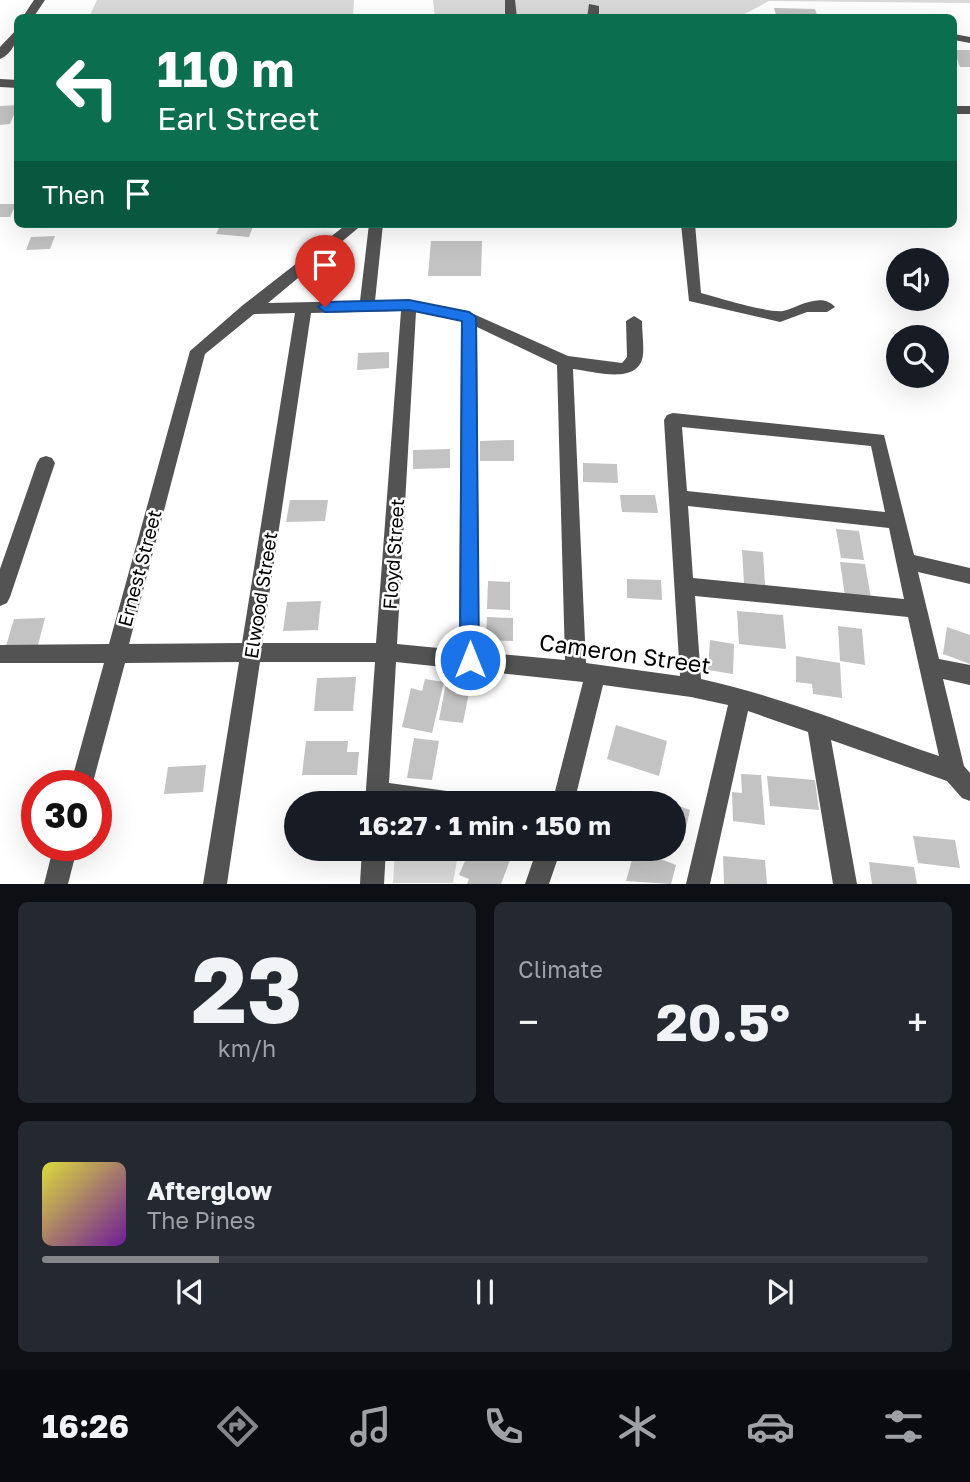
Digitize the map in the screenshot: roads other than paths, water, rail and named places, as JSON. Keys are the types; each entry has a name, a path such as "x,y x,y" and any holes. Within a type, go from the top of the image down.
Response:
{"street":[{"path":"0,55 14,36"},
{"path":"248,309 351,228"},
{"path":"367,306 376,228"},
{"path":"688,228 694,297 780,317 804,307 827,307"},
{"path":"248,309 409,305 469,317 565,362 624,369 632,364 635,356 634,321"},
{"name":"Floyd Street","path":"377,791 409,305"},
{"name":"Elwood Street","path":"215,884 304,307"},
{"name":"Ernest Street","path":"85,770 198,351 248,309"},
{"path":"469,317 470,660"},
{"path":"565,362 585,672 565,791"},
{"path":"691,687 674,421 878,440 954,772"},
{"path":"0,597 46,463"},
{"path":"678,497 897,521"},
{"path":"905,561 970,576"},
{"path":"684,586 917,609"},
{"name":"Cameron Street","path":"0,654 117,651 386,652 585,672 691,687 740,698 954,772 970,790"},
{"path":"930,667 970,675"},
{"path":"698,884 740,698"},
{"path":"817,723 845,884"},
{"path":"55,884 61,861"},
{"path":"372,884 373,861"},
{"path":"537,884 545,861"}]}
